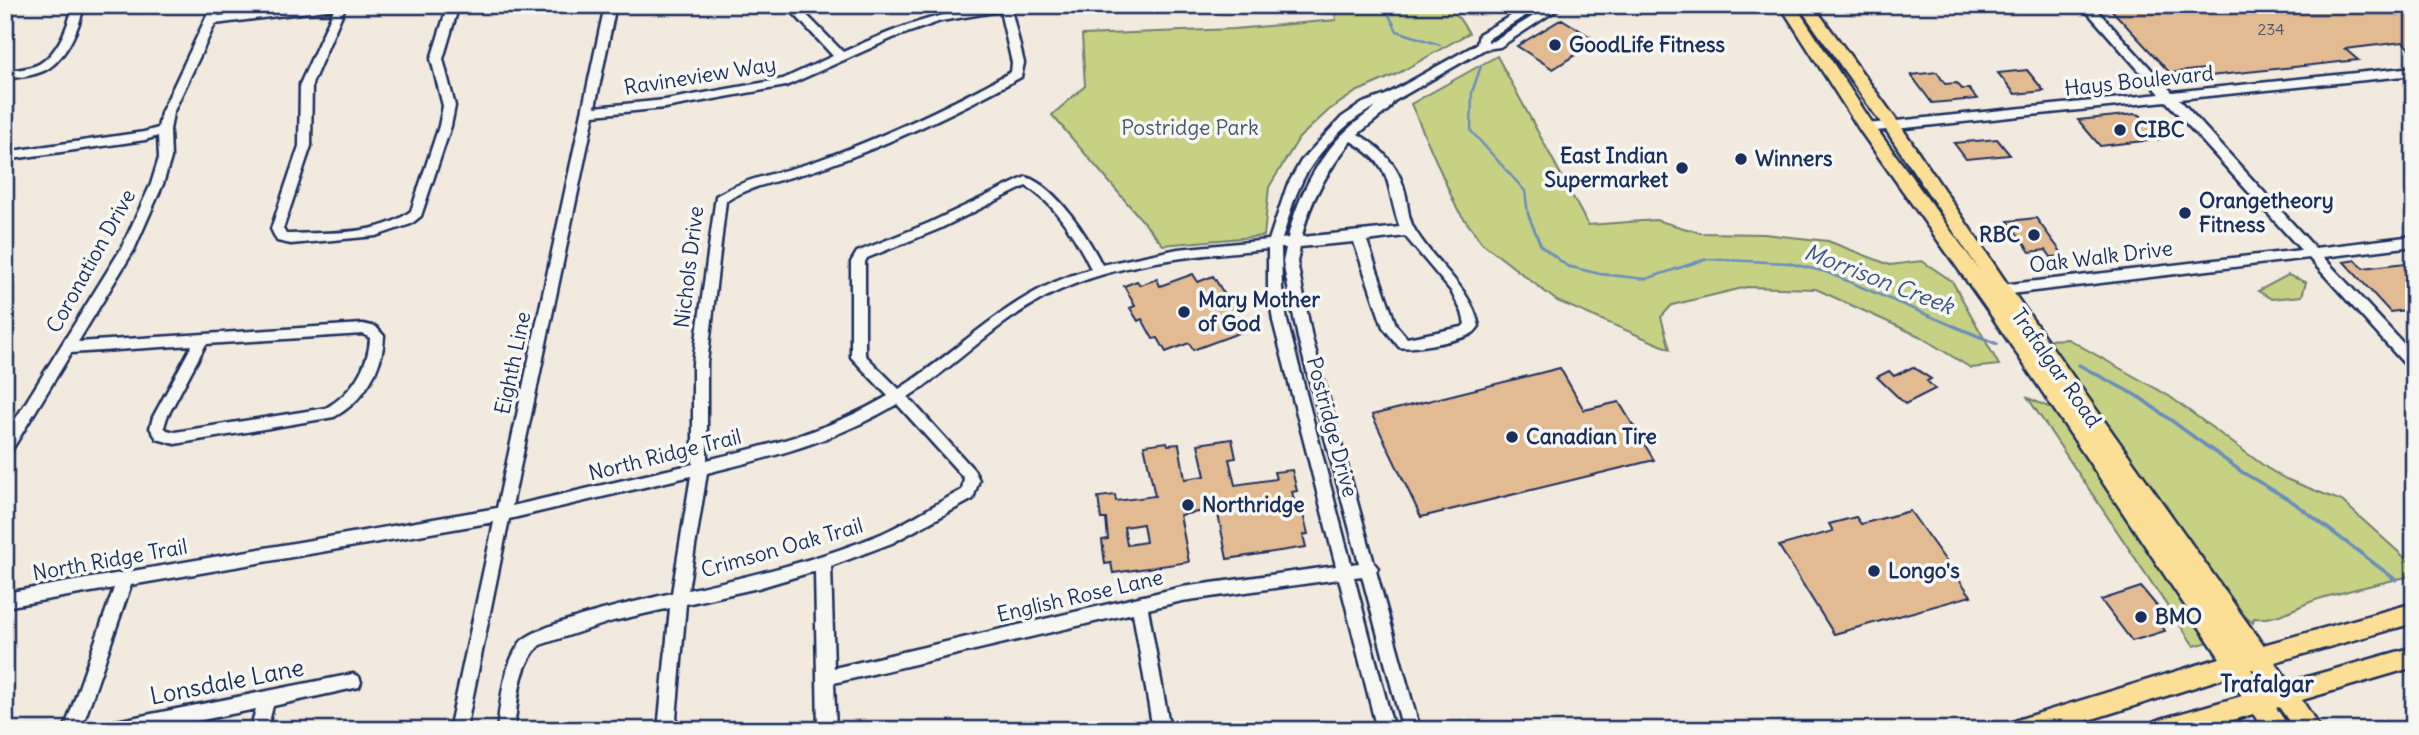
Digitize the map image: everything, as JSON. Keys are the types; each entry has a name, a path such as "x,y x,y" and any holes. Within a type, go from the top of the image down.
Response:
{"main road":[{"name":"Trafalgar Road","path":"1787,5 1867,128 2248,660 2285,694 2309,730"},
{"name":"Trafalgar Road","path":"1805,5 1892,126 2248,660 2259,703 2279,730"},
{"path":"2020,730 2248,660 2414,613"},
{"path":"2161,730 2414,657"}],"street":[{"path":"5,75 39,69 52,62 77,15 79,5"},
{"name":"Coronation Drive","path":"5,449 127,250 157,184 165,158 164,130 167,113 218,5"},
{"path":"210,21 338,5 306,84 305,146 277,229 282,238 291,239 392,229 410,220 417,213 449,106 437,59 454,5"},
{"name":"Eighth Line","path":"457,730 500,515 611,5"},
{"path":"791,5 841,57"},
{"name":"Postridge Drive","path":"1482,46 1483,37 1538,5"},
{"name":"Postridge Drive","path":"1386,730 1280,321 1275,288 1275,245 1293,186 1307,161 1346,120 1482,46 1496,44 1559,5"},
{"path":"2086,5 2414,365"},
{"name":"Ravineview Way","path":"588,112 665,104 786,82 889,35 939,18 1010,6"},
{"name":"Nichols Drive","path":"666,730 679,599 700,467 700,363 720,199 736,188 815,167 874,145 1017,74 1018,63 1010,6"},
{"name":"Hays Boulevard","path":"1867,128 2414,72"},
{"name":"Postridge Drive","path":"1390,98 1384,107 1349,135 1321,170 1309,192 1292,243 1290,262 1305,338 1370,568 1409,719"},
{"path":"5,156 145,136 164,130"},
{"path":"1349,135 1381,157 1394,174 1408,231 1463,299 1470,313 1472,326 1466,331 1404,343 1390,327 1359,238"},
{"path":"898,396 862,363 857,354 858,262 866,253 934,226 1026,181 1039,187 1087,247 1098,270"},
{"name":"North Ridge Trail","path":"5,600 500,515 649,482 791,446 822,436 875,412 1020,306 1047,291 1098,270 1146,259 1408,231"},
{"name":"Oak Walk Drive","path":"2002,290 2414,241"},
{"path":"67,348 202,339 363,329 377,336 378,344 361,386 350,401 339,409 174,438 162,435 158,428 160,417 202,339"},
{"name":"Crimson Oak Trail","path":"505,730 519,657 530,642 543,635 613,614 823,562 887,538 968,494 972,480 969,474 898,396"},
{"path":"823,562 827,730"},
{"name":"English Rose Lane","path":"827,677 1182,594 1370,568"},
{"path":"72,730 125,579"},
{"path":"1139,604 1162,730"},
{"name":"Lonsdale Lane","path":"111,730 353,682"},
{"path":"258,730 267,699"}],"green space":[{"name":"Postridge Park","path":"1334,5 1450,5 1469,33 1397,74 1356,92 1329,110 1299,138 1269,187 1264,236 1163,245 1052,115 1085,86 1082,35 1234,29 1336,20"},
{"path":"1497,56 1588,225 1656,220 1701,233 1764,234 1828,241 1890,265 1922,261 1952,281 1999,365 1971,368 1919,336 1816,289 1747,287 1672,305 1661,317 1670,349 1557,301 1482,243 1457,209 1411,104"},
{"path":"2288,275 2306,282 2302,296 2272,299 2258,291"},
{"path":"2068,339 2169,396 2267,468 2286,479 2342,501 2414,566 2414,575 2322,598 2280,615 2254,618 2253,623 2230,604 2047,340"},
{"path":"2028,398 2051,408 2059,417 2209,642 2194,646"}],"building":[{"path":"2107,5 2364,5 2368,9 2401,6 2414,16 2414,52 2403,42 2345,49 2358,60 2210,76 2204,69 2170,73"},
{"name":"GoodLife Fitness","path":"1562,19 1597,41 1553,69 1517,46"},
{"path":"2027,70 2044,91 2015,94 1998,73"},
{"path":"1937,72 1945,84 1957,83 1962,89 1969,89 1977,99 1932,103 1911,75"},
{"name":"CIBC","path":"2140,115 2162,139 2100,146 2078,120"},
{"path":"1997,139 2010,155 1966,159 1954,143"},
{"name":"RBC","path":"2036,218 2064,256 2051,257 2046,250 2030,252 2008,221"},
{"path":"2356,260 2363,268 2414,262 2414,309 2390,312 2344,262"},
{"name":"Mary Mother of God","path":"1193,274 1198,282 1213,276 1247,330 1193,350 1189,343 1166,352 1158,338 1153,339 1142,319 1138,321 1130,308 1135,306 1124,286 1137,281 1140,285 1157,279 1160,286"},
{"path":"1913,367 1931,379 1927,381 1935,389 1905,404 1877,377 1889,371 1894,376"},
{"name":"Canadian Tire","path":"1560,368 1584,410 1619,402 1654,460 1421,517 1372,415"},
{"name":"Northridge","path":"1232,439 1236,458 1229,459 1235,485 1276,479 1274,472 1292,470 1297,491 1292,492 1298,515 1303,514 1308,534 1303,535 1306,547 1227,559 1217,509 1180,515 1189,562 1113,573 1111,563 1105,564 1102,540 1108,539 1106,519 1101,519 1098,497 1115,495 1116,501 1155,496 1144,445 1167,442 1168,445 1179,444 1185,479 1205,476 1198,444","holes":["1143,524 1146,542 1127,545 1124,527"]},
{"name":"Longo's","path":"1910,511 1971,596 1834,634 1779,546 1833,531 1829,524 1856,517 1861,524"},
{"name":"BMO","path":"2141,587 2171,623 2162,626 2165,631 2132,641 2101,600"}],"waterway":[{"name":"Morrison Creek","path":"1384,5 1397,31 1440,45"},
{"name":"Morrison Creek","path":"1481,66 1472,92 1471,131 1525,191 1528,214 1541,246 1567,266 1600,274 1646,279 1706,259 1788,263 1826,272 1958,328"},
{"name":"Morrison Creek","path":"1954,326 1997,344"},
{"name":"Morrison Creek","path":"2079,365 2139,397 2242,472 2293,502 2396,580"}],"place":[{"name":"GoodLife Fitness","path":"1555,45"},
{"name":"CIBC","path":"2120,130"},
{"name":"Winners","path":"1741,159"},
{"name":"East Indian Supermarket","path":"1682,168"},
{"name":"Orangetheory Fitness","path":"2185,213"},
{"name":"RBC","path":"2034,235"},
{"name":"Mary Mother of God","path":"1184,312"},
{"name":"Canadian Tire","path":"1512,437"},
{"name":"Northridge","path":"1188,505"},
{"name":"Longo's","path":"1874,571"},
{"name":"BMO","path":"2141,617"}],"district":[{"name":"Trafalgar","path":"2267,684"}]}
